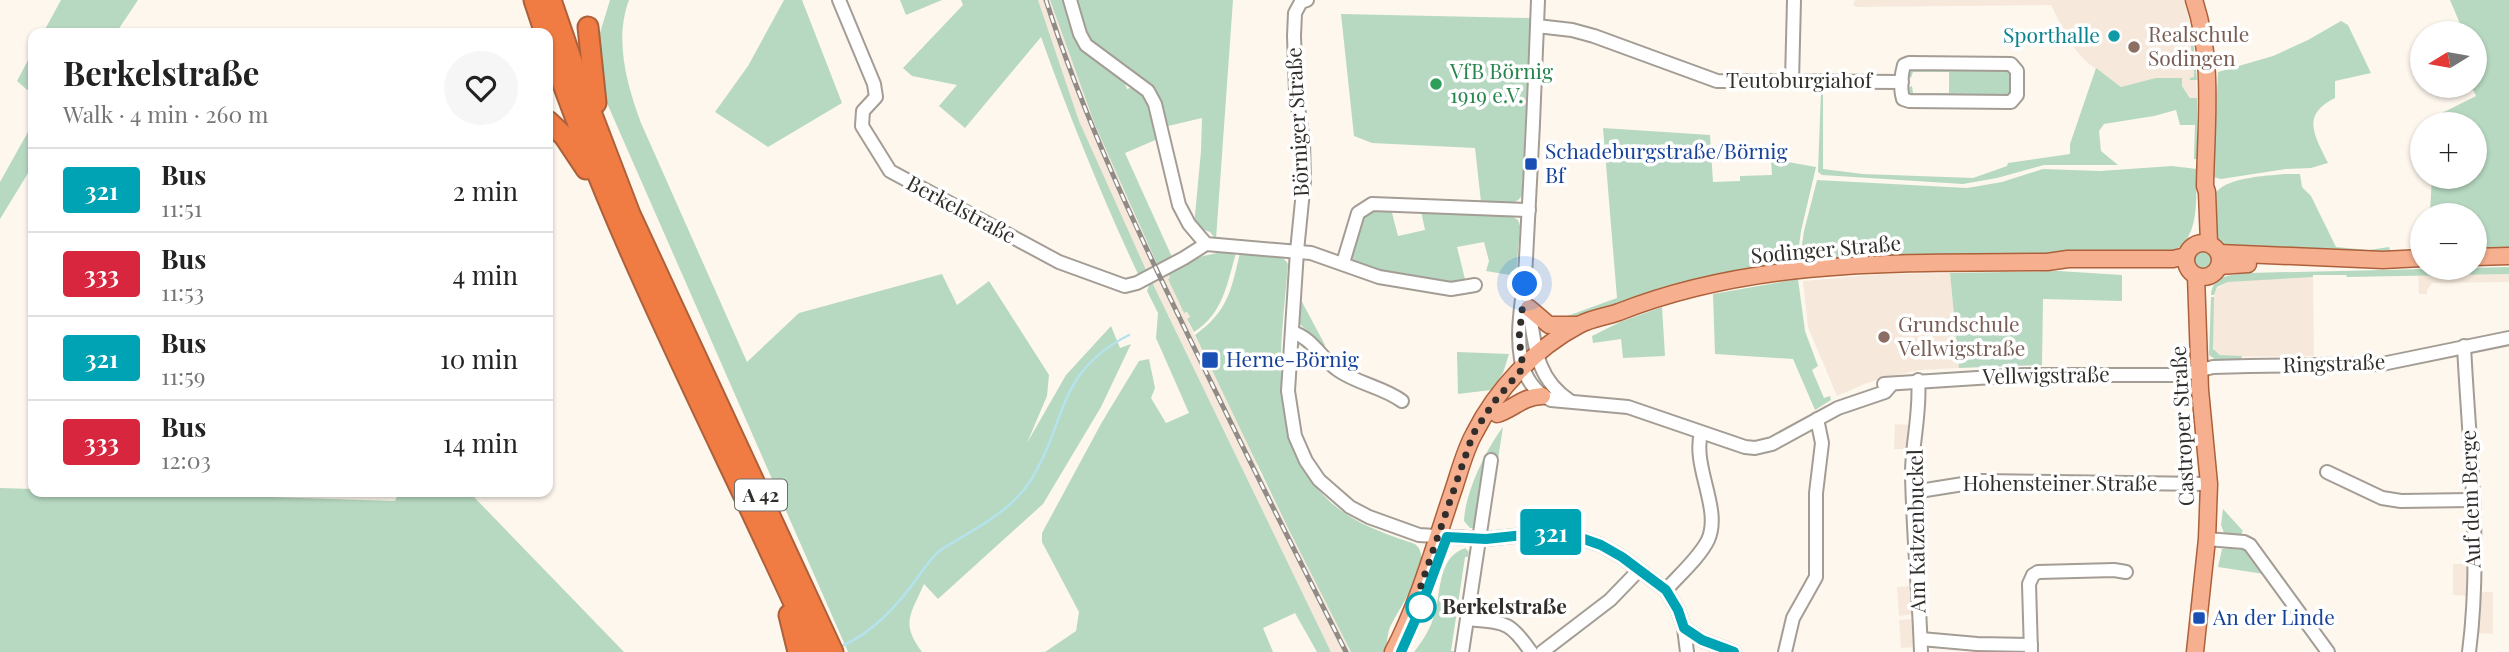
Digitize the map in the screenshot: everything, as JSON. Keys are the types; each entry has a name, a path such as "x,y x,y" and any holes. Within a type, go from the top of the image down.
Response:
{"highway":[{"path":"534,0 543,28"},
{"name":"A 42","path":"551,0 613,172 818,649"},
{"path":"588,27 593,89 610,140 613,172"},
{"name":"A 42","path":"553,55 590,156 630,253 759,529 761,553 790,620 818,649"},
{"path":"553,126 564,136 585,167 611,227 630,253"}],"main road":[{"name":"Castroper Straße","path":"2194,0 2202,27 2207,69 2199,372 2209,484 2207,539 2195,652"},
{"path":"2487,257 2509,256"},
{"name":"Sodinger Straße","path":"1401,652 1418,615 1473,434 1494,402 1524,371 1578,326 1601,316 1694,289 1794,270 1880,263 2047,262 2105,269 2203,260 2370,263 2410,259"},
{"path":"1529,308 1549,325 1578,326"},
{"name":"Sodinger Straße","path":"1538,359 1603,323 1614,314"},
{"name":"Sodinger Straße","path":"1394,652 1443,537 1477,445 1524,371"},
{"path":"1497,414 1522,400 1542,396"}],"street":[{"name":"Berkelstraße","path":"839,0 874,84 876,97 863,111 862,126 890,171 1059,262 1125,286 1137,283 1206,244"},
{"path":"1070,0 1086,45 1148,91 1155,104 1182,214 1206,244 1297,251 1343,263 1379,277 1451,289 1475,285"},
{"name":"Börniger Straße","path":"1297,251 1304,164 1296,92 1294,36 1295,12 1301,2 1307,0"},
{"path":"1538,0 1525,284 1519,338 1524,371 1542,396"},
{"path":"1793,81 1794,0"},
{"name":"Teutoburgiahof","path":"1537,26 1572,30 1594,36 1717,81 1902,82"},
{"name":"Teutoburgiahof","path":"1909,63 2011,64 2017,71 2017,95 2011,102 1909,102 1903,99 1902,82 1903,70 1909,63"},
{"path":"1343,263 1358,213 1371,204 1529,210"},
{"path":"1297,251 1288,391 1294,436 1306,461 1320,480 1350,507 1369,517 1419,535 1479,539 1538,532 1564,534 1601,545 1666,590 1678,610 1684,628 1686,652"},
{"path":"1525,284 1538,359 1550,384 1571,401"},
{"path":"1292,332 1306,339 1335,368 1351,379 1390,392 1402,401"},
{"name":"Ringstraße","path":"2199,372 2213,367 2382,364 2509,338"},
{"name":"Auf dem Berge","path":"2464,346 2474,585 2469,652"},
{"name":"Vellwigstraße","path":"1542,396 1561,402 1628,407 1701,433 1755,448 1772,444 1845,405 1852,396 1884,384 2024,375 2181,375 2199,372"},
{"name":"Am Katzenbuckel","path":"1918,380 1919,400 1912,467 1921,645 2031,649 2029,584 2033,575 2038,572 2126,572"},
{"path":"1785,652 1793,618 1816,577 1816,493 1822,443 1817,419"},
{"path":"1666,590 1704,547 1710,532 1710,510 1699,452 1701,433"},
{"path":"1462,652 1491,460"},
{"path":"2327,472 2382,498 2401,501 2471,500"},
{"name":"Hohensteiner Straße","path":"1913,492 1982,481 2209,484"},
{"path":"2207,539 2244,542 2250,545 2328,652"},
{"path":"1542,652 1610,600 1639,570"},
{"path":"1467,619 1507,624 1518,632 1531,652"},
{"path":"1684,628 1702,640 1734,652"}],"shaded area":[{"path":"1038,0 1050,0 1095,125 1158,266 1146,272 1079,121"},
{"name":"Realschule Sodingen","path":"1855,0 2184,0 2194,39 2197,98 2191,98 2182,86 2182,79 2156,80 2121,87 2079,54 2069,41 2051,5 1856,7 1853,5"},
{"path":"1167,272 1185,313 1187,312 1190,318 1187,320 1258,464 1256,465 1351,652 1331,652 1151,280"},
{"name":"Grundschule Vellwigstraße","path":"1950,273 1959,368 1920,370 1892,376 1837,396 1808,327 1803,281 1881,274"},
{"path":"2487,274 2509,274 2509,282 2432,283 2427,294 2419,294 2418,280 2487,280"},
{"path":"2313,277 2314,356 2224,357 2215,351 2212,344 2216,289 2228,282"},
{"path":"1895,424 1910,425 1908,449 1894,449"},
{"path":"2453,564 2468,564 2468,596 2453,595"},
{"path":"1911,586 1913,614 1899,616 1897,587"},
{"path":"2480,592 2493,592 2493,634 2477,633"},
{"path":"1913,619 1915,647 1901,648 1899,620"}],"green space":[{"path":"61,0 138,0 119,28 46,28"},
{"path":"610,0 629,0 623,31 624,62 636,108 747,362 799,313 942,274 957,305 989,281 1049,375 1047,396 1027,443 1066,375 1111,326 1120,348 1131,344 1101,407 1043,504 938,599 924,584 910,618 911,633 922,652 848,652 603,94 599,36"},
{"path":"784,0 802,0 842,103 768,147 715,112 748,66"},
{"path":"900,0 942,0 906,15"},
{"path":"961,0 1038,0 1079,121 1146,270 1138,274 1087,157 1041,37 965,128 939,106 957,85 912,76 903,68 963,5"},
{"path":"1050,0 1067,0 1078,36 1122,75 1127,89 1137,86 1148,97 1160,138 1125,153 1172,257 1158,266 1095,125"},
{"path":"1073,0 1233,0 1216,239 1210,232 1194,226 1202,118 1164,127 1157,103 1090,44"},
{"path":"2450,0 2509,0 2509,250 2487,251 2487,203 2431,203 2431,189 2487,189 2487,112 2444,112 2472,98 2487,98 2487,21 2459,21"},
{"path":"1341,14 1530,18 1522,195 1519,199 1510,204 1481,202 1475,148 1372,143 1354,136"},
{"path":"2341,21 2348,25 2371,73 2335,81 2335,98 2317,112 2314,119 2315,135 2328,163 2311,168 2221,179 2213,177 2218,72 2273,56"},
{"path":"2190,31 2197,80 2190,80 2194,77"},
{"path":"28,60 28,91 17,81"},
{"path":"2006,66 2013,71 2013,96 1907,98 1907,88 1912,86 1913,93 1949,93 1949,72 1913,72 1911,78 1907,76 1908,68"},
{"path":"2096,68 2121,87 2156,78 2182,78 2182,86 2190,98 2197,98 2197,159 2194,159 2195,125 2180,125 2176,110 2104,124 2099,131 2101,151 2118,165 2044,165 1963,184 1822,175 1818,172 1821,91 1823,169 1863,174 1973,178 2007,166 2008,163 2070,154 2070,144"},
{"path":"1603,128 1710,135 1713,182 1740,181 1740,176 1772,175 1771,161 1777,160 1816,167 1797,260 1635,298 1566,322 1559,319 1617,298"},
{"path":"28,132 28,173 0,219 0,182"},
{"path":"2172,166 2197,169 2192,228 2180,246 2170,252 1805,264 1804,259 1800,259 1817,180 1967,188 2002,182 2043,169 2100,171"},
{"path":"2300,174 2302,187 2311,196 2336,247 2369,250 2389,247 2391,253 2221,246 2217,241 2214,196 2219,190 2235,181"},
{"path":"1391,209 1398,236 1425,230 1421,211 1510,215 1518,220 1520,226 1516,276 1486,271 1489,261 1484,242 1457,247 1465,279 1452,285 1386,275 1354,263 1354,243 1369,210"},
{"path":"2203,249 2211,252 2214,260 2211,268 2203,271 2195,268 2192,260 2195,252"},
{"path":"1222,252 1236,253 1226,287 1212,316 1194,332 1187,319 1190,317 1187,312 1184,313 1167,272 1203,256"},
{"path":"1240,253 1273,255 1288,264 1282,332 1282,400 1288,433 1300,463 1319,490 1346,514 1371,528 1415,544 1420,552 1418,573 1389,630 1385,652 1351,652 1195,335 1221,309 1234,278"},
{"path":"2509,267 2509,274 2487,274 2487,268"},
{"path":"2410,269 2410,276 2313,275 2228,282 2217,287 2214,295 2211,295 2215,283 2224,277 2248,273"},
{"path":"2058,271 2122,275 2122,301 2043,299 2042,365 1959,368 1950,273"},
{"path":"1798,279 1805,331 1818,366 1812,370 1824,398 1830,396 1831,400 1815,410 1793,359 1715,354 1713,294"},
{"path":"1151,280 1331,652 1317,652 1295,613 1263,628 1273,652 1045,652 1076,631 1079,612 1042,542 1042,533 1102,422 1139,361 1149,359 1155,388 1151,398 1166,423 1189,413 1156,338 1158,313 1147,291"},
{"path":"2211,297 2214,297 2213,349 2220,355 2242,356 2241,359 2216,360 2209,355"},
{"path":"1301,300 1325,345 1323,348 1300,324"},
{"path":"1662,307 1665,356 1623,358 1621,339 1593,343 1592,336 1620,322"},
{"path":"1457,352 1509,354 1503,373 1491,390 1458,394"},
{"path":"1503,427 1498,459 1486,457 1474,528 1470,528 1464,521 1472,485 1483,459"},
{"path":"0,488 28,489 28,497 272,497 395,501 397,497 474,497 624,652 0,652"},
{"path":"2223,509 2243,531 2240,536 2224,533 2221,525"},
{"path":"1465,548 1469,552 1468,557 1465,557 1451,651 1458,652 1414,652 1433,619 1449,560"},
{"path":"2222,549 2245,550 2264,574 2218,567"}],"waterway":[{"path":"840,647 864,634 884,617 939,551 988,521 1021,494 1041,461 1075,383 1087,366 1105,350 1129,335"}],"railway":[{"path":"1046,0 1076,86 1129,210 1226,413 1346,652"}],"bus line":[{"name":"321","path":"1401,652 1447,537 1486,539 1552,532 1601,545 1622,557 1666,590 1678,610 1684,628 1702,640 1734,652"}],"place":[{"name":"Sporthalle","path":"2114,36"},
{"name":"Realschule Sodingen","path":"2134,47"},
{"name":"VfB Börnig 1919 e.V.","path":"1436,84"},
{"name":"Schadeburgstraße/Börnig Bf","path":"1531,164"},
{"name":"Grundschule Vellwigstraße","path":"1884,337"},
{"name":"Herne-Börnig","path":"1210,360"},
{"name":"Berkelstraße","path":"1421,607"},
{"name":"An der Linde","path":"2199,618"}],"route":[{"path":"1421,607 1415,603 1473,434 1494,402 1523,368 1519,338 1525,284"}]}
